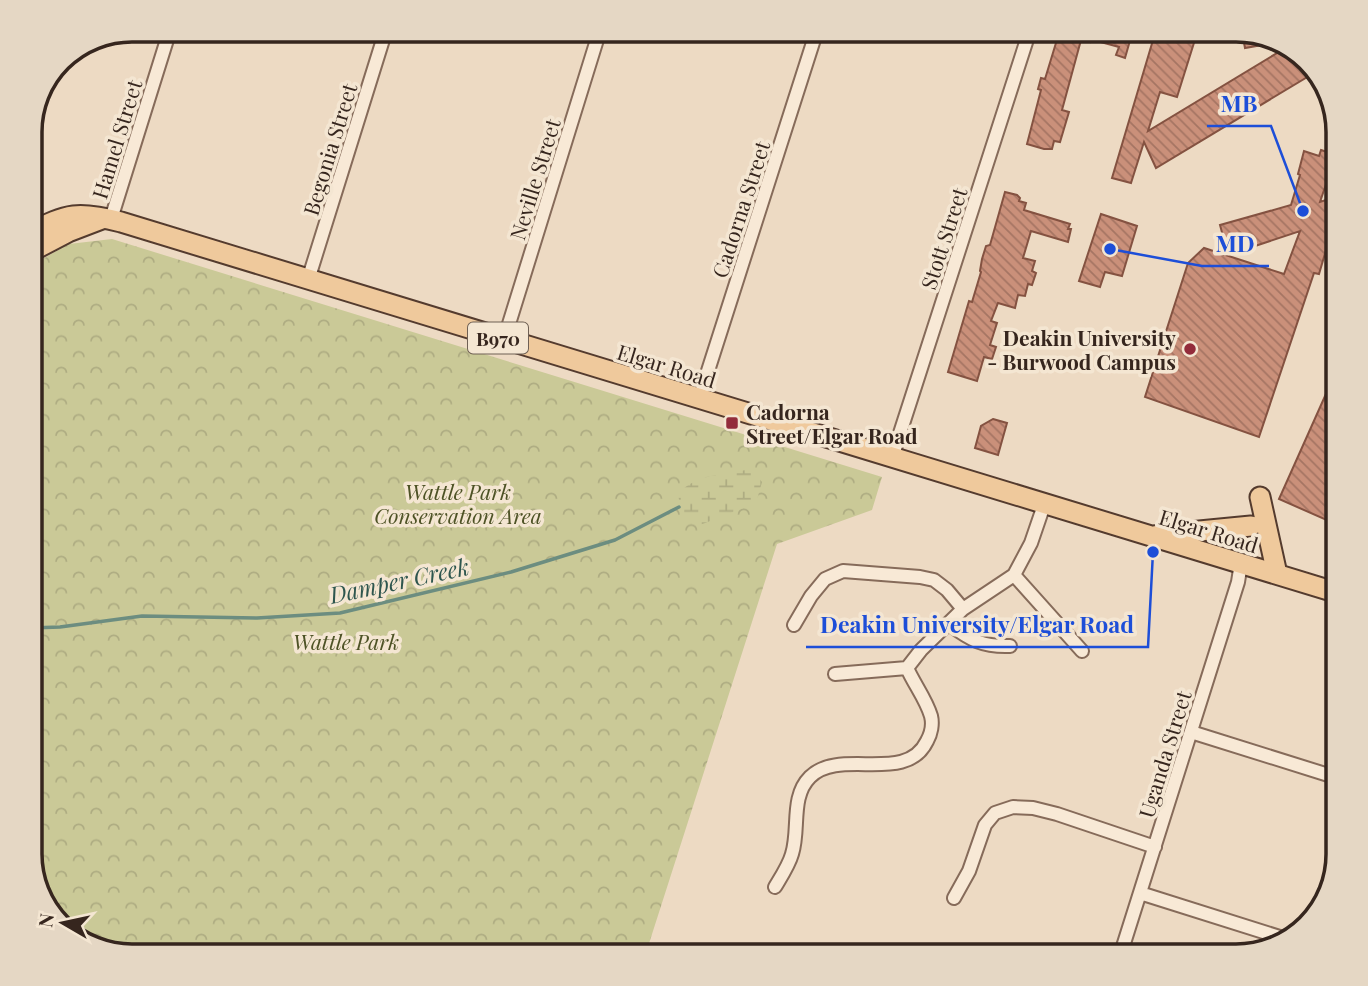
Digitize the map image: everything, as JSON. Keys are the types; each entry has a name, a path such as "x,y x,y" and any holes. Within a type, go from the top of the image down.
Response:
{"main road":[{"name":"Elgar Road","path":"42,228 71,215 82,214 107,219 1326,589"},
{"path":"42,246 68,232 107,219"},
{"path":"1259,497 1277,574"},
{"path":"1150,536 1251,526"}],"street":[{"name":"Hamel Street","path":"107,219 166,42"},
{"name":"Begonia Street","path":"308,279 382,42"},
{"name":"Neville Street","path":"504,340 596,42"},
{"name":"Cadorna Street","path":"699,399 813,42"},
{"name":"Stott Street","path":"892,458 1026,42"},
{"path":"835,674 907,668 921,650 963,609 1014,575 1031,543 1044,505"},
{"name":"Uganda Street","path":"1124,944 1238,582 1241,563"},
{"path":"794,625 811,596 825,579 843,571 934,580 947,590 963,609"},
{"path":"1014,575 1082,651"},
{"path":"949,624 968,639 993,646 1010,646"},
{"path":"775,887 793,853 798,800 809,779 825,766 890,763 911,758 923,748 931,733 931,718 907,668"},
{"path":"1191,732 1326,774"},
{"path":"954,898 969,872 985,825 995,813 1013,807 1033,808 1057,814 1155,847"},
{"path":"1140,893 1275,935"}],"green space":[{"name":"Wattle Park","path":"112,239 882,477 872,510 777,544 649,944 132,944 92,935 64,913 51,894 42,860 42,259 69,244"},
{"path":"751,469 762,482 756,503 700,525 682,521 678,493 686,486 712,476"}],"building":[{"path":"1056,42 1080,42 1062,110 1069,112 1060,142 1054,141 1052,149 1027,144 1041,90 1038,89 1041,78 1045,79"},
{"path":"1101,42 1130,42 1125,58 1116,55 1119,47"},
{"path":"1152,42 1194,42 1177,97 1160,92 1148,131 1278,53 1300,68 1307,77 1156,168 1144,142 1131,183 1112,178"},
{"path":"1244,43 1259,46 1245,48"},
{"path":"1321,150 1326,152 1326,184 1320,202 1326,200 1326,250 1319,274 1314,273 1259,437 1145,397 1188,263 1204,248 1284,274 1300,231 1228,255 1220,225 1291,205 1304,151 1319,156"},
{"path":"1005,192 1017,195 1019,201 1026,203 1024,210 1070,224 1068,229 1071,229 1068,242 1031,231 1023,258 1035,261 1032,271 1036,273 1032,285 1028,284 1025,296 1018,295 1015,308 998,303 991,321 997,323 990,345 996,347 992,359 984,357 977,381 948,372"},
{"path":"1101,214 1137,226 1122,276 1105,272 1100,287 1079,281"},
{"path":"1326,394 1326,520 1279,499"},
{"path":"993,419 1007,423 998,455 975,448 981,426"}],"waterway":[{"name":"Damper Creek","path":"42,628 142,616 257,618 340,613 511,572 615,540 679,507"}],"place":[{"name":"MB","path":"1303,211"},
{"name":"MD","path":"1110,249"},
{"name":"Deakin University - Burwood Campus","path":"1190,349"},
{"name":"Cadorna Street/Elgar Road","path":"732,423"},
{"name":"Deakin University/Elgar Road","path":"1153,552"}],"park label":[{"name":"Wattle Park Conservation Area","path":"458,503"}]}
